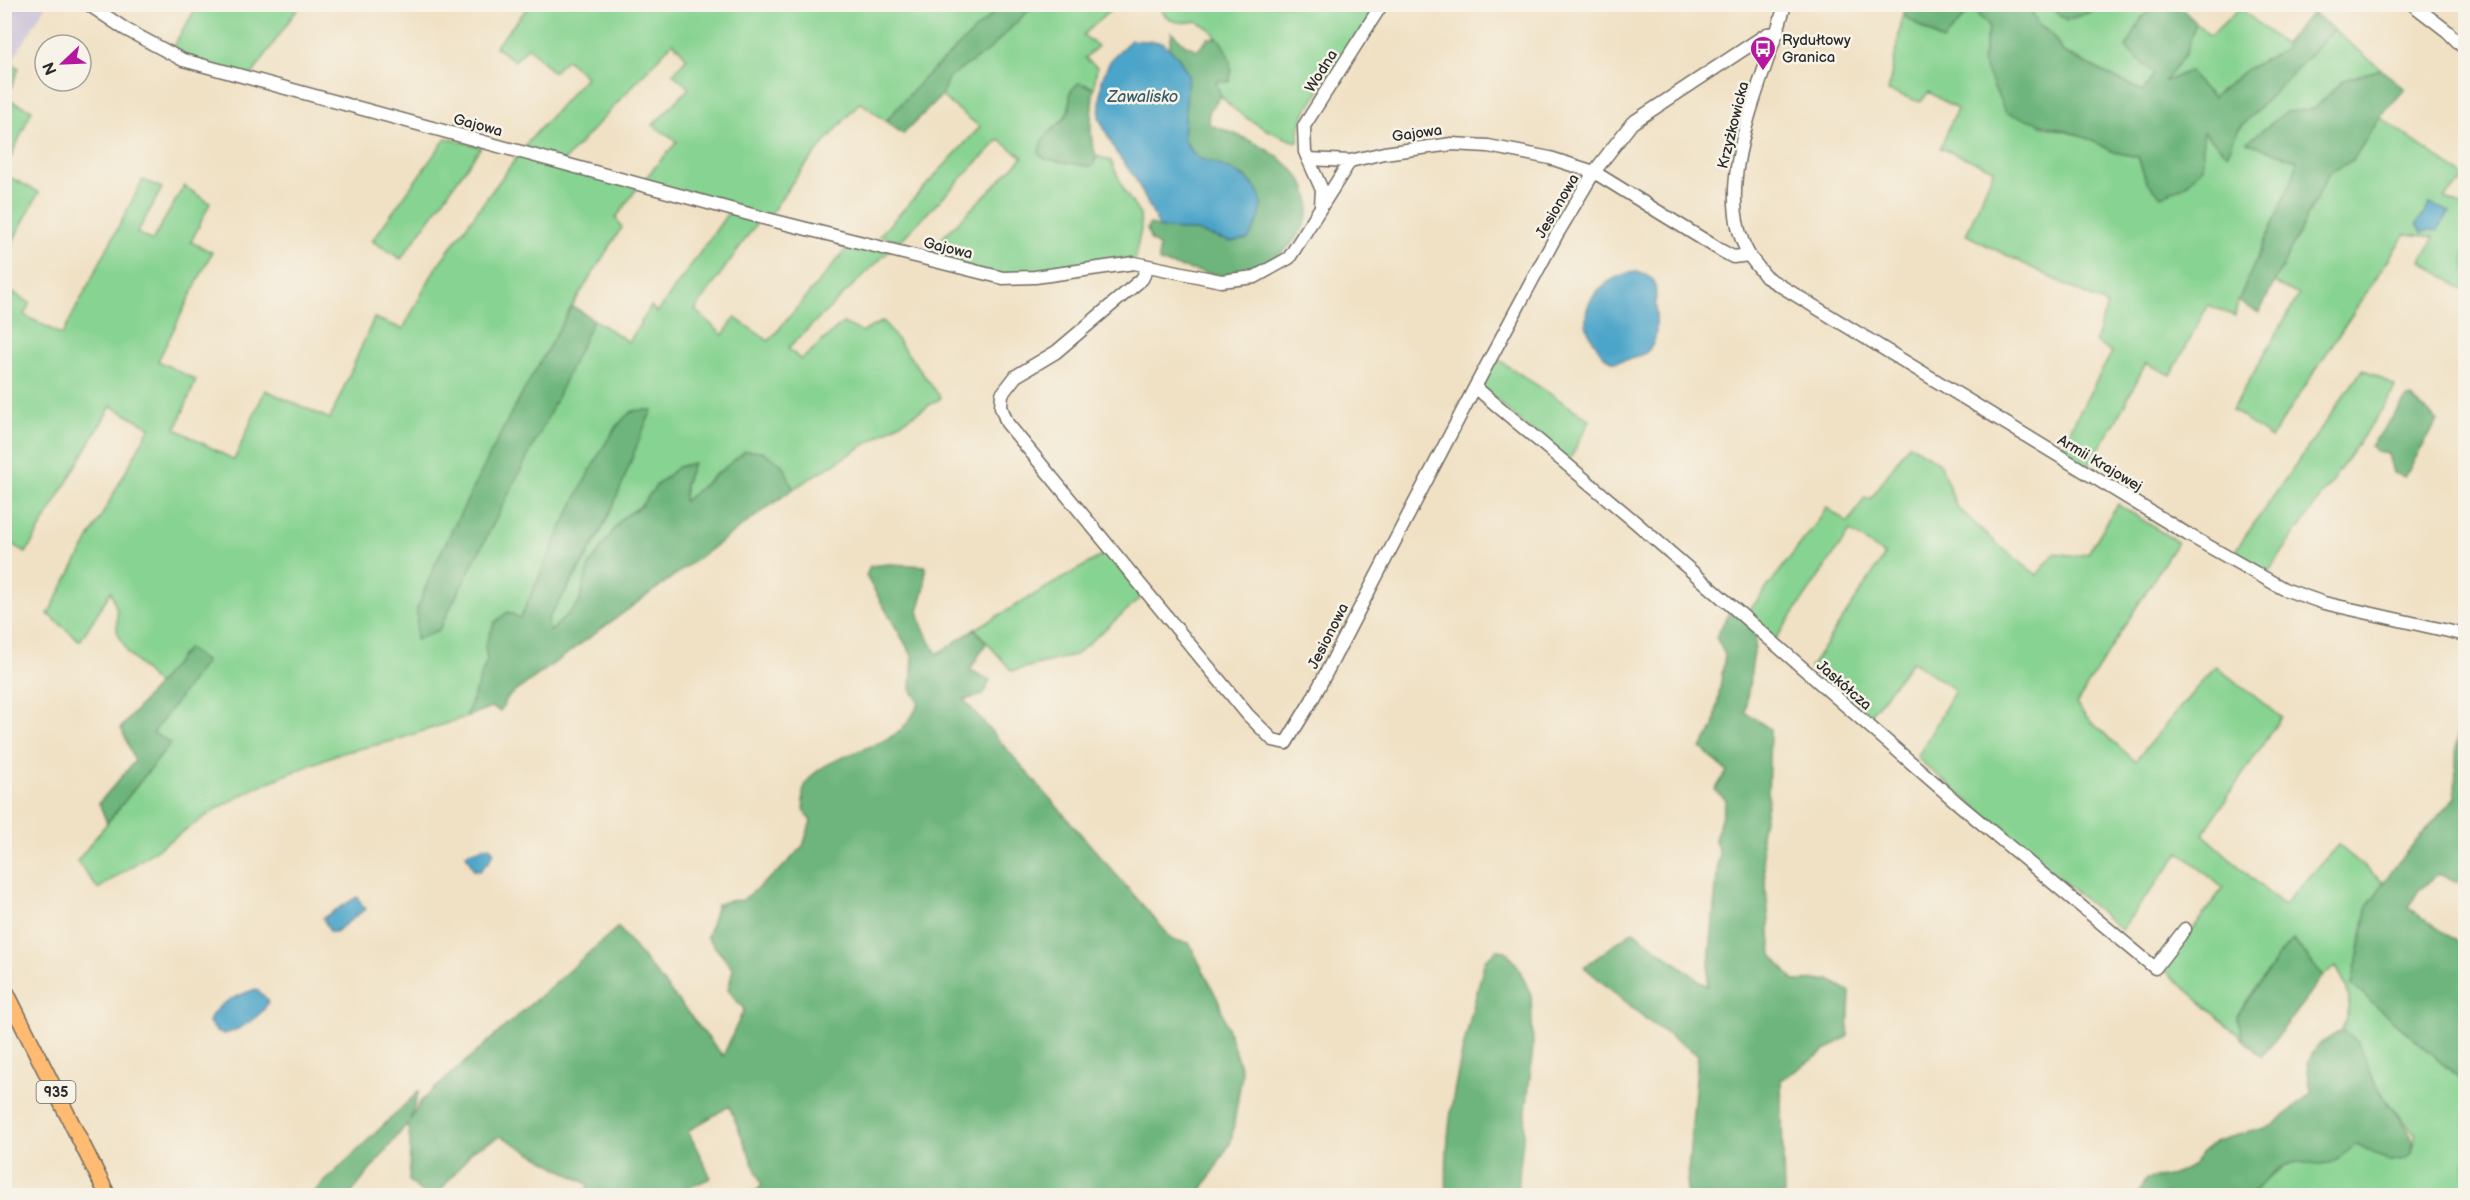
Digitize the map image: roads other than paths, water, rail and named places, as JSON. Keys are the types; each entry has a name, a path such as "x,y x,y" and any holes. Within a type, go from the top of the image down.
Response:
{"main road":[{"name":"935","path":"4,988 108,1196"}],"street":[{"name":"Gajowa","path":"88,4 125,29 183,60 767,219 1003,278 1035,277 1134,263 1221,281 1255,277 1289,258 1350,161 1384,153 1452,144 1488,146 1550,158 1594,172 1722,251 1733,256 1749,255"},
{"name":"Wodna","path":"1321,206 1322,190 1308,159 1303,140 1304,126 1382,4"},
{"name":"Krzyżkowicka","path":"1749,255 1743,242 1735,208 1736,175 1751,112 1766,62 1778,33 1785,4"},
{"path":"2412,4 2447,31 2466,50"},
{"name":"Jesionowa","path":"1148,267 1142,279 1056,352 1011,381 1002,394 1003,414 1006,423 1248,715 1277,742 1286,743 1296,730 1556,236 1594,172 1632,123 1767,34 1778,33"},
{"path":"1308,159 1350,161"},
{"name":"Armii Krajowej","path":"1749,255 1766,277 1786,291 2265,579 2294,593 2324,603 2466,635"},
{"name":"Jaskółcza","path":"1476,388 1634,521 1961,806 2155,968 2185,930"}],"water":[{"name":"Zawalisko","path":"1131,40 1162,42 1178,57 1188,74 1183,138 1187,146 1199,158 1244,177 1259,193 1260,213 1248,239 1231,242 1196,231 1160,228 1134,176 1116,152 1099,118 1102,80 1108,65"},
{"path":"2430,204 2450,212 2437,231 2429,230 2422,233 2417,224"},
{"path":"1636,272 1654,281 1656,332 1651,347 1646,352 1615,362 1603,355 1590,336 1586,325 1587,312 1590,303 1601,288 1618,277"},
{"path":"489,846 494,852 489,861 480,871 474,870 466,855"},
{"path":"357,897 365,909 335,932 330,932 323,918"},
{"path":"256,989 268,1000 262,1011 229,1033 223,1034 216,1031 209,1022 216,1010 228,1001"}],"place":[{"name":"Rydułtowy Granica","path":"1763,72"}]}
